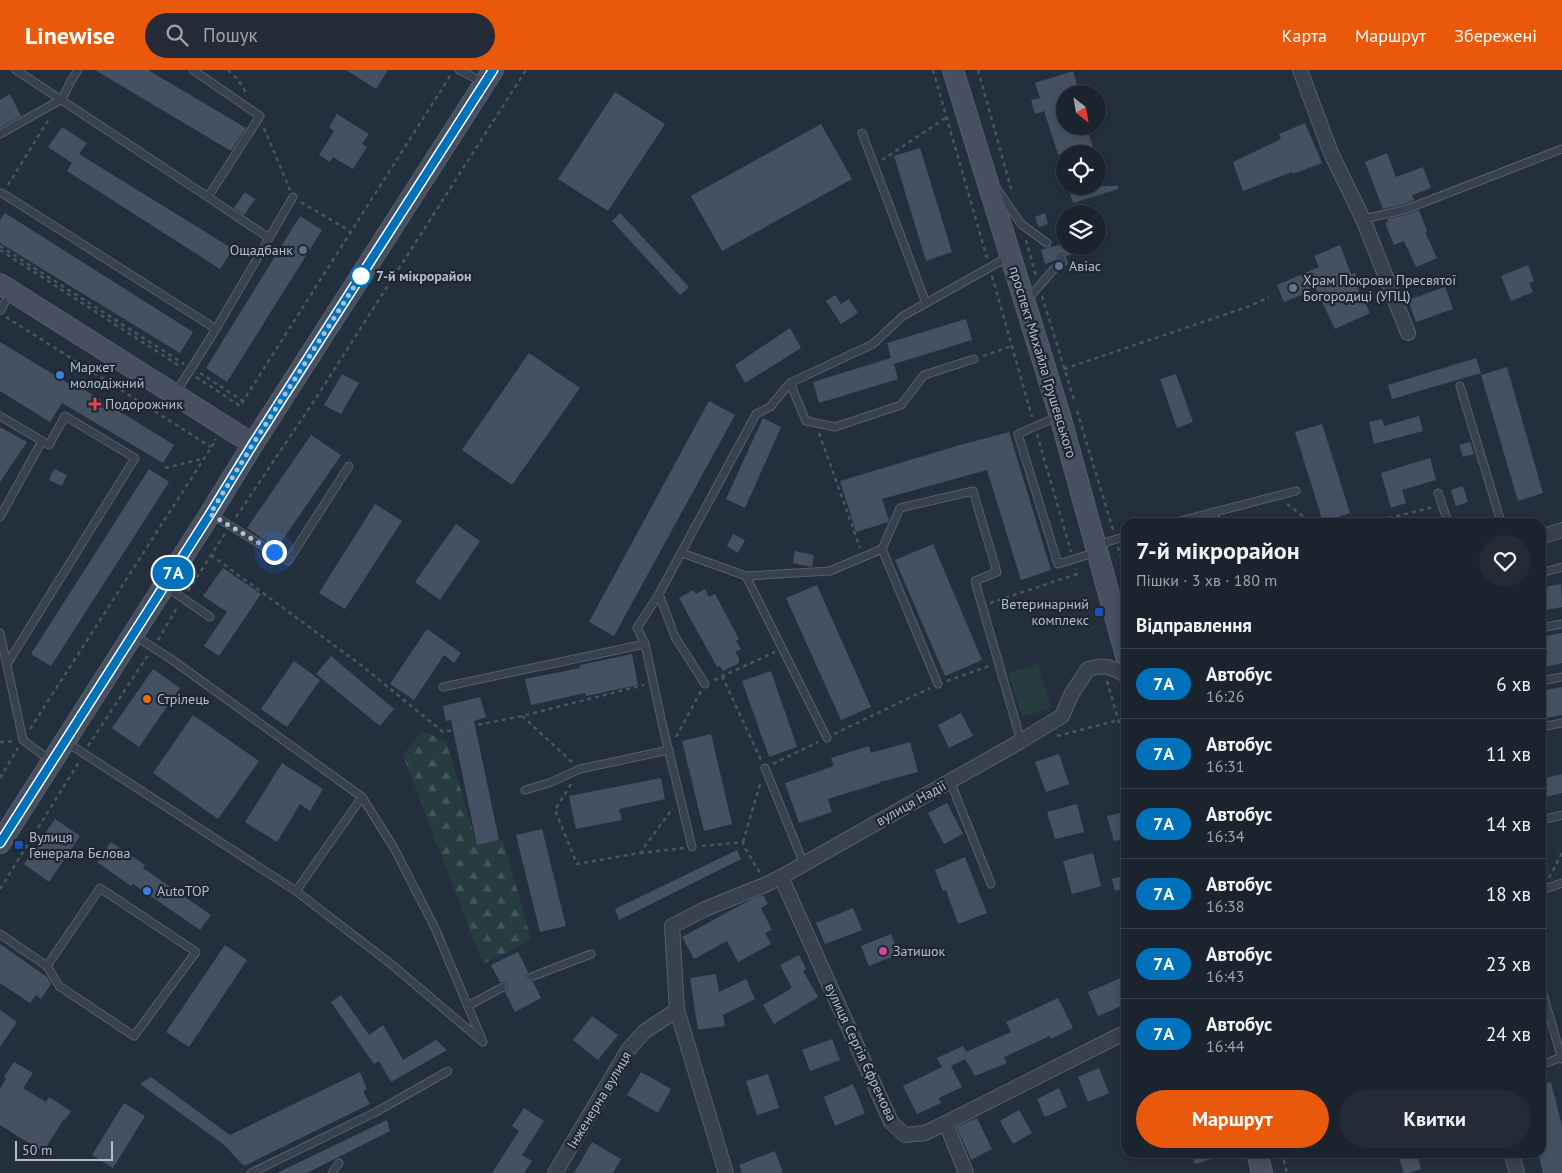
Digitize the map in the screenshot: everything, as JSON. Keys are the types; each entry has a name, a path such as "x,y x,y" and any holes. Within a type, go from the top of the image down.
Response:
{"street":[{"name":"проспект Михайла Грушевського","path":"953,70 1060,416 1121,638"},
{"path":"1300,70 1331,153 1363,219 1408,333"},
{"path":"0,843 489,76"},
{"path":"5,287 253,444"},
{"path":"1546,535 1562,530"},
{"path":"1103,666 1109,666 1121,672"},
{"name":"вулиця Надії","path":"677,1010 672,926 705,909 781,877 1021,741 1062,716 1072,693 1088,669 1103,666"},
{"name":"вулиця Сергія Єфремова","path":"781,877 891,1122 905,1135 925,1133 946,1123"},
{"path":"677,1010 726,1173"},
{"name":"Інженерна вулиця","path":"554,1173 628,1050 645,1031 677,1010"},
{"path":"966,1173 946,1123 1121,1035"},
{"path":"1258,1158 1262,1173"},
{"path":"1513,1158 1517,1173"}],"lane":[{"path":"16,70 269,238"},
{"path":"0,134 62,99 78,70"},
{"path":"192,70 260,116 208,198"},
{"path":"459,70 489,76"},
{"path":"862,133 926,303"},
{"path":"1363,219 1404,210 1562,148"},
{"path":"986,174 1021,224 1047,243"},
{"path":"2,193 216,329"},
{"path":"175,394 216,329 293,197"},
{"path":"692,846 645,644 637,628 682,553 756,414 770,407 790,383 873,344 903,316 1010,256"},
{"path":"1024,303 1039,285 1063,262 1061,258"},
{"path":"0,312 5,287"},
{"path":"790,383 806,420 835,427 901,405 924,375 974,359"},
{"path":"1460,386 1500,518"},
{"path":"0,416 49,445 66,416 135,458 7,664"},
{"path":"1060,416 1018,434 1058,564 1121,538"},
{"path":"0,517 42,441"},
{"path":"210,514 288,561 349,466"},
{"path":"682,553 746,576 830,571 882,549 900,508 973,491 997,572 975,581 1021,741"},
{"path":"1191,518 1296,492"},
{"path":"1438,493 1447,518"},
{"path":"1213,512 1215,518"},
{"path":"882,549 938,684"},
{"path":"1546,572 1562,567"},
{"path":"746,576 827,738"},
{"path":"164,586 210,617"},
{"path":"659,594 675,637 704,684"},
{"path":"1546,627 1562,624"},
{"path":"0,633 23,740 52,762"},
{"path":"65,742 296,891 391,964 483,1042 435,928 394,848 362,797 171,659 133,635"},
{"path":"443,687 645,644"},
{"path":"1546,680 1562,677"},
{"path":"1546,727 1562,723"},
{"path":"525,790 549,783 580,769 669,750"},
{"path":"765,768 804,864"},
{"path":"950,782 990,884"},
{"path":"296,891 362,797"},
{"path":"1546,819 1562,815"},
{"path":"1546,890 1562,884"},
{"path":"0,934 47,966 59,986 134,1036 196,952 100,888 47,966"},
{"path":"531,977 591,954"},
{"path":"468,1006 503,987"},
{"path":"1546,1004 1562,1058 1546,1063"},
{"path":"251,1173 376,1112 448,1071"},
{"path":"332,1173 339,1164"}],"path":[{"path":"228,70 239,80 247,95"},
{"path":"190,370 240,406 454,70"},
{"path":"0,889 183,598 321,390 526,70"},
{"path":"933,70 1077,574 983,606"},
{"path":"978,70 1012,192"},
{"path":"2,193 62,99"},
{"path":"260,116 293,197 350,231"},
{"path":"874,164 947,117"},
{"path":"1021,224 1121,557"},
{"path":"0,248 243,402"},
{"path":"1064,369 1250,306 1269,297"},
{"path":"0,312 212,447"},
{"path":"974,359 1012,346"},
{"path":"816,423 863,557"},
{"path":"0,778 216,440"},
{"path":"165,468 203,459"},
{"path":"1277,496 1306,518"},
{"path":"1389,518 1442,505"},
{"path":"211,556 361,665 443,732 522,716 653,683"},
{"path":"669,750 704,684 783,648"},
{"path":"827,738 938,684 999,663"},
{"path":"1103,666 1121,727"},
{"path":"722,676 765,768"},
{"path":"522,716 580,769 555,810 578,864 692,846 743,842 767,884"},
{"path":"1056,736 1119,720"},
{"path":"0,742 23,740"},
{"path":"640,853 681,796"},
{"path":"1546,884 1562,854"},
{"path":"1283,1158 1287,1173"}],"green space":[{"path":"1038,664 1051,708 1022,717 1008,673"},
{"path":"422,731 446,741 477,844 503,840 531,940 483,964 403,755"}],"building":[{"path":"95,70 148,70 246,128 231,151"},
{"path":"346,70 388,70 376,89"},
{"path":"1073,71 1077,85 1056,85 1056,135 1089,135 1092,145 1056,145 1056,148 1044,111 1035,114 1031,100 1040,98 1035,83"},
{"path":"615,92 665,124 608,211 558,179"},
{"path":"10,94 21,116 0,128 0,100"},
{"path":"337,114 369,134 362,144 367,147 353,169 333,157 330,162 319,155 334,131 329,127"},
{"path":"1305,123 1322,163 1293,174 1292,172 1243,191 1233,162 1281,139 1279,134"},
{"path":"821,124 852,179 722,251 691,196"},
{"path":"62,127 87,143 79,154 233,249 220,269 67,171 72,163 48,147"},
{"path":"920,148 952,252 926,261 894,156"},
{"path":"1387,153 1396,177 1423,167 1431,188 1412,195 1414,200 1383,209 1365,162"},
{"path":"1106,186 1118,186 1118,189 1106,193"},
{"path":"245,192 255,199 244,215 234,208"},
{"path":"1071,195 1099,195 1073,203"},
{"path":"1419,210 1427,231 1425,232 1437,258 1416,267 1404,241 1394,245 1385,223 1388,222 1387,219"},
{"path":"5,213 193,332 180,353 0,243 0,220"},
{"path":"620,213 689,287 680,295 612,221"},
{"path":"1045,213 1048,224 1039,227 1035,217"},
{"path":"300,216 322,230 227,382 206,368"},
{"path":"1340,245 1351,274 1355,273 1359,283 1356,284 1370,313 1335,329 1316,289 1284,302 1277,285 1319,267 1314,256"},
{"path":"1056,246 1056,260 1045,264 1041,250"},
{"path":"1528,265 1534,281 1529,283 1533,292 1511,301 1501,276"},
{"path":"1445,287 1453,309 1416,322 1408,300"},
{"path":"835,295 841,304 849,299 858,313 841,324 826,301"},
{"path":"966,319 972,340 894,364 898,379 819,403 813,382 891,358 887,343"},
{"path":"790,328 801,348 745,383 735,365"},
{"path":"0,342 76,388 77,385 174,445 163,463 62,403 50,422 0,391"},
{"path":"529,353 580,388 512,485 462,450"},
{"path":"1476,358 1481,373 1392,399 1388,385"},
{"path":"1507,367 1543,493 1518,501 1481,375"},
{"path":"342,374 359,383 341,414 324,405"},
{"path":"1176,374 1193,422 1177,428 1160,379"},
{"path":"709,401 735,415 614,636 589,622"},
{"path":"1419,416 1423,431 1374,444 1369,422 1382,419 1384,426"},
{"path":"763,418 781,427 745,508 726,499"},
{"path":"1322,424 1350,513 1335,518 1322,518 1295,432"},
{"path":"0,427 27,442 0,482"},
{"path":"1009,432 1051,570 1021,580 987,470 882,499 888,522 856,532 840,481"},
{"path":"311,435 341,455 277,548 247,528"},
{"path":"1470,442 1474,454 1463,457 1459,445"},
{"path":"1430,458 1436,480 1402,490 1406,503 1391,508 1381,473"},
{"path":"54,469 67,475 62,486 49,480"},
{"path":"149,469 169,482 51,666 31,654"},
{"path":"1463,486 1468,502 1456,506 1451,490"},
{"path":"375,504 402,521 345,609 319,593"},
{"path":"456,524 480,541 440,600 415,582"},
{"path":"733,534 745,540 738,553 727,546"},
{"path":"933,544 982,660 945,676 895,560"},
{"path":"795,551 814,555 812,567 793,563"},
{"path":"223,568 261,594 219,656 204,646 227,612 203,596"},
{"path":"1561,584 1562,607 1546,610 1546,587"},
{"path":"817,585 871,707 841,720 786,598"},
{"path":"705,589 709,597 715,594 739,639 736,641 741,649 735,652 739,658 739,663 723,671 720,666 717,667 679,598 693,590 696,594"},
{"path":"427,629 461,653 454,663 444,655 414,700 390,684"},
{"path":"1562,633 1562,663 1546,667 1546,636"},
{"path":"632,654 638,685 586,696 585,693 531,705 525,679 580,668 580,665"},
{"path":"331,656 394,709 380,726 316,674"},
{"path":"294,661 320,680 287,727 261,709"},
{"path":"153,669 180,688 139,747 112,728"},
{"path":"771,671 797,747 769,757 742,681"},
{"path":"1562,687 1562,715 1546,718 1546,690"},
{"path":"480,697 486,717 474,721 499,840 477,845 451,720 446,721 443,706"},
{"path":"961,713 973,736 949,748 938,725"},
{"path":"193,715 259,761 218,819 153,773"},
{"path":"711,734 732,824 704,831 682,741"},
{"path":"910,742 918,772 828,799 832,812 799,823 785,783 834,766 831,758 869,746 871,753"},
{"path":"1059,754 1069,784 1046,792 1035,762"},
{"path":"282,763 323,789 310,811 300,804 277,842 245,822"},
{"path":"1562,774 1562,793 1546,797 1546,778"},
{"path":"661,778 665,799 619,809 622,820 576,829 569,796"},
{"path":"947,803 963,834 944,844 928,813"},
{"path":"1077,804 1084,832 1055,839 1047,812"},
{"path":"1121,813 1121,839 1114,841 1107,816"},
{"path":"55,819 80,836 49,882 24,864"},
{"path":"542,829 566,926 540,932 516,835"},
{"path":"111,842 145,865 143,868 211,915 200,930 97,862"},
{"path":"737,850 741,859 619,920 615,909"},
{"path":"1093,853 1101,886 1072,894 1063,861"},
{"path":"965,857 987,913 958,924 946,890 943,891 935,870"},
{"path":"1121,876 1121,889 1115,891 1112,879"},
{"path":"763,895 768,904 761,908 772,930 765,933 771,944 738,962 727,941 694,959 682,937 752,899"},
{"path":"853,908 862,930 825,944 816,923"},
{"path":"891,934 899,954 869,966 861,946"},
{"path":"0,944 47,977 51,984 41,999 36,995 30,1003 0,983"},
{"path":"225,945 247,960 189,1047 166,1032"},
{"path":"518,952 528,972 526,979 533,982 541,998 515,1012 505,992 508,989 508,985 505,982 500,982 491,965"},
{"path":"799,955 806,969 803,971 818,997 774,1024 763,1005 792,988 780,965"},
{"path":"716,974 719,992 746,979 755,999 723,1015 725,1026 698,1030 690,978"},
{"path":"1121,978 1121,1006 1098,1016 1088,992"},
{"path":"341,995 369,1035 383,1025 403,1060 436,1040 447,1050 391,1082 379,1061 374,1064 331,1002"},
{"path":"1058,998 1073,1028 1051,1039 1050,1036 1004,1057 1007,1063 975,1076 965,1059 951,1066 962,1087 939,1098 941,1103 917,1114 903,1086 942,1067 937,1058 963,1046 966,1052 1011,1032 1006,1022"},
{"path":"0,1010 17,1022 0,1047"},
{"path":"592,1016 618,1035 598,1060 573,1040"},
{"path":"832,1039 840,1060 810,1071 802,1050"},
{"path":"14,1062 33,1073 23,1088 46,1102 49,1097 71,1111 43,1152 0,1125 0,1089 6,1079 4,1077"},
{"path":"1099,1068 1109,1093 1088,1102 1078,1077"},
{"path":"360,1072 367,1089 363,1091 370,1104 244,1166 223,1144 140,1084 151,1077 230,1135"},
{"path":"641,1072 671,1089 658,1113 627,1095"},
{"path":"768,1074 779,1108 757,1115 746,1081"},
{"path":"1551,1082 1562,1126 1562,1173 1543,1173 1539,1158 1546,1158 1546,1084"},
{"path":"853,1084 865,1113 835,1126 824,1097"},
{"path":"1059,1088 1067,1107 1045,1117 1037,1099"},
{"path":"124,1103 145,1116 113,1168 92,1155"},
{"path":"524,1108 544,1121 522,1155 532,1161 524,1173 492,1173 519,1131 512,1126"},
{"path":"1019,1110 1032,1133 1013,1144 1000,1121"},
{"path":"977,1118 992,1149 971,1160 957,1127"},
{"path":"387,1120 390,1131 307,1173 277,1173"},
{"path":"592,1142 621,1159 613,1173 574,1173"},
{"path":"775,1151 783,1173 742,1173 739,1165"},
{"path":"1193,1158 1214,1158 1195,1164"},
{"path":"1399,1158 1418,1158 1421,1169 1404,1173"}],"bus line":[{"name":"7А","path":"0,843 493,70"}],"place":[{"name":"Ощадбанк","path":"303,250"},
{"name":"Авіас","path":"1059,266"},
{"name":"7-й мікрорайон","path":"361,276"},
{"name":"Храм Покрови Пресвятої Богородиці (УПЦ)","path":"1293,288"},
{"name":"Маркет молодіжний","path":"60,375"},
{"name":"Подорожник","path":"95,404"},
{"name":"Ветеринарний комплекс","path":"1099,612"},
{"name":"Стрілець","path":"147,699"},
{"name":"Вулиця Генерала Бєлова","path":"19,845"},
{"name":"AutoTOP","path":"147,891"},
{"name":"Затишок","path":"883,951"}],"route":[{"path":"274,552 210,514 361,276"}]}
